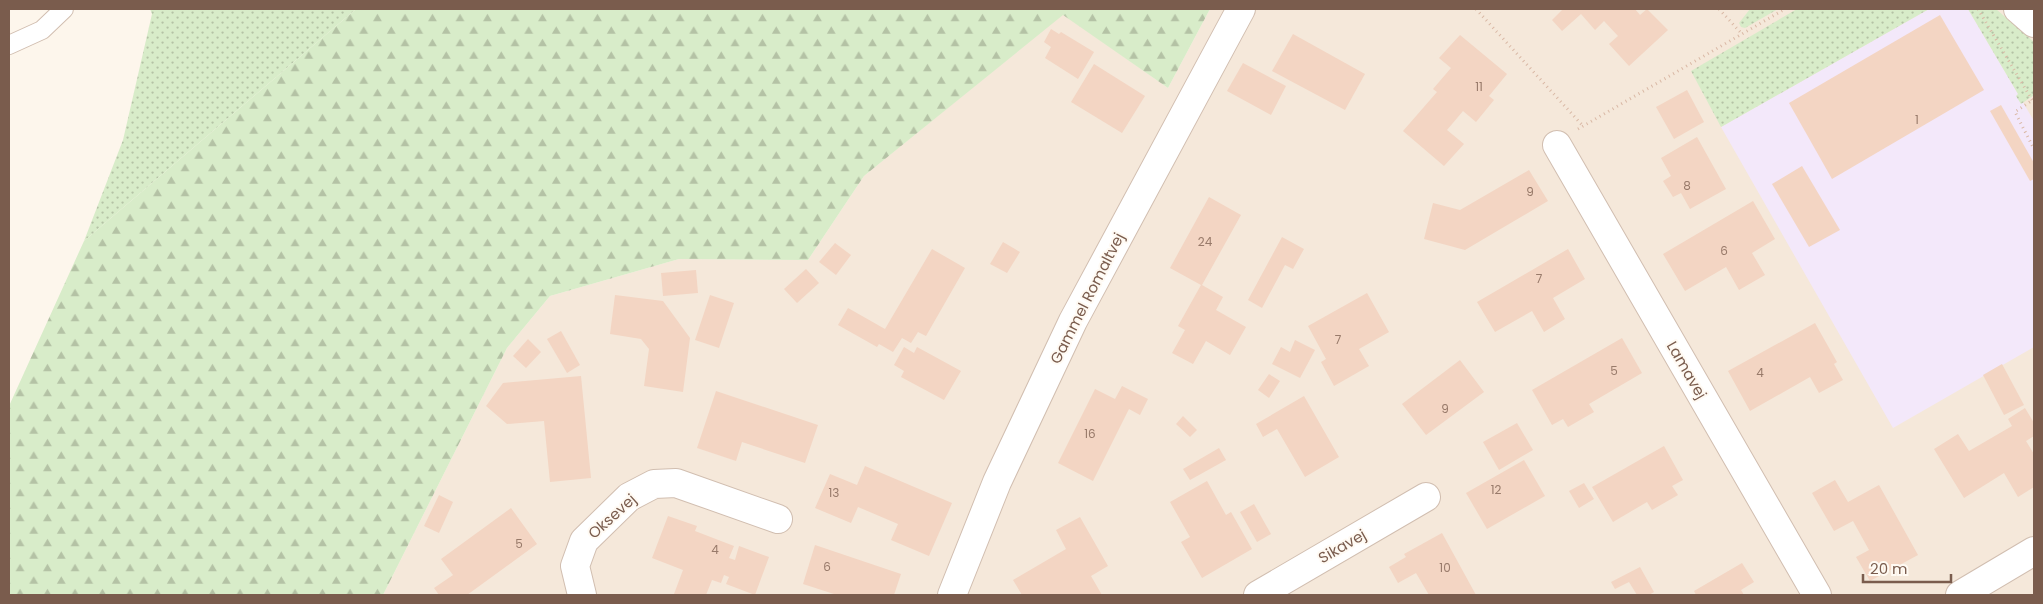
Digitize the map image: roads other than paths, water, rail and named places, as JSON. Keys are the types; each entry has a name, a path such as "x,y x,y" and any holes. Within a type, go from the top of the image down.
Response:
{"street":[{"name":"Gammel Romaltvej","path":"952,595 997,482 1073,321 1241,9"},
{"path":"2018,9 2034,23"},
{"name":"Lamavej","path":"1557,145 1817,595"},
{"name":"Oksevej","path":"582,595 575,566 584,541 629,497 654,484 676,483 778,519"},
{"name":"Sikavej","path":"1258,595 1426,497"},
{"path":"1960,595 2034,551"}],"lane":[{"path":"9,45 42,30 64,9"}]}
